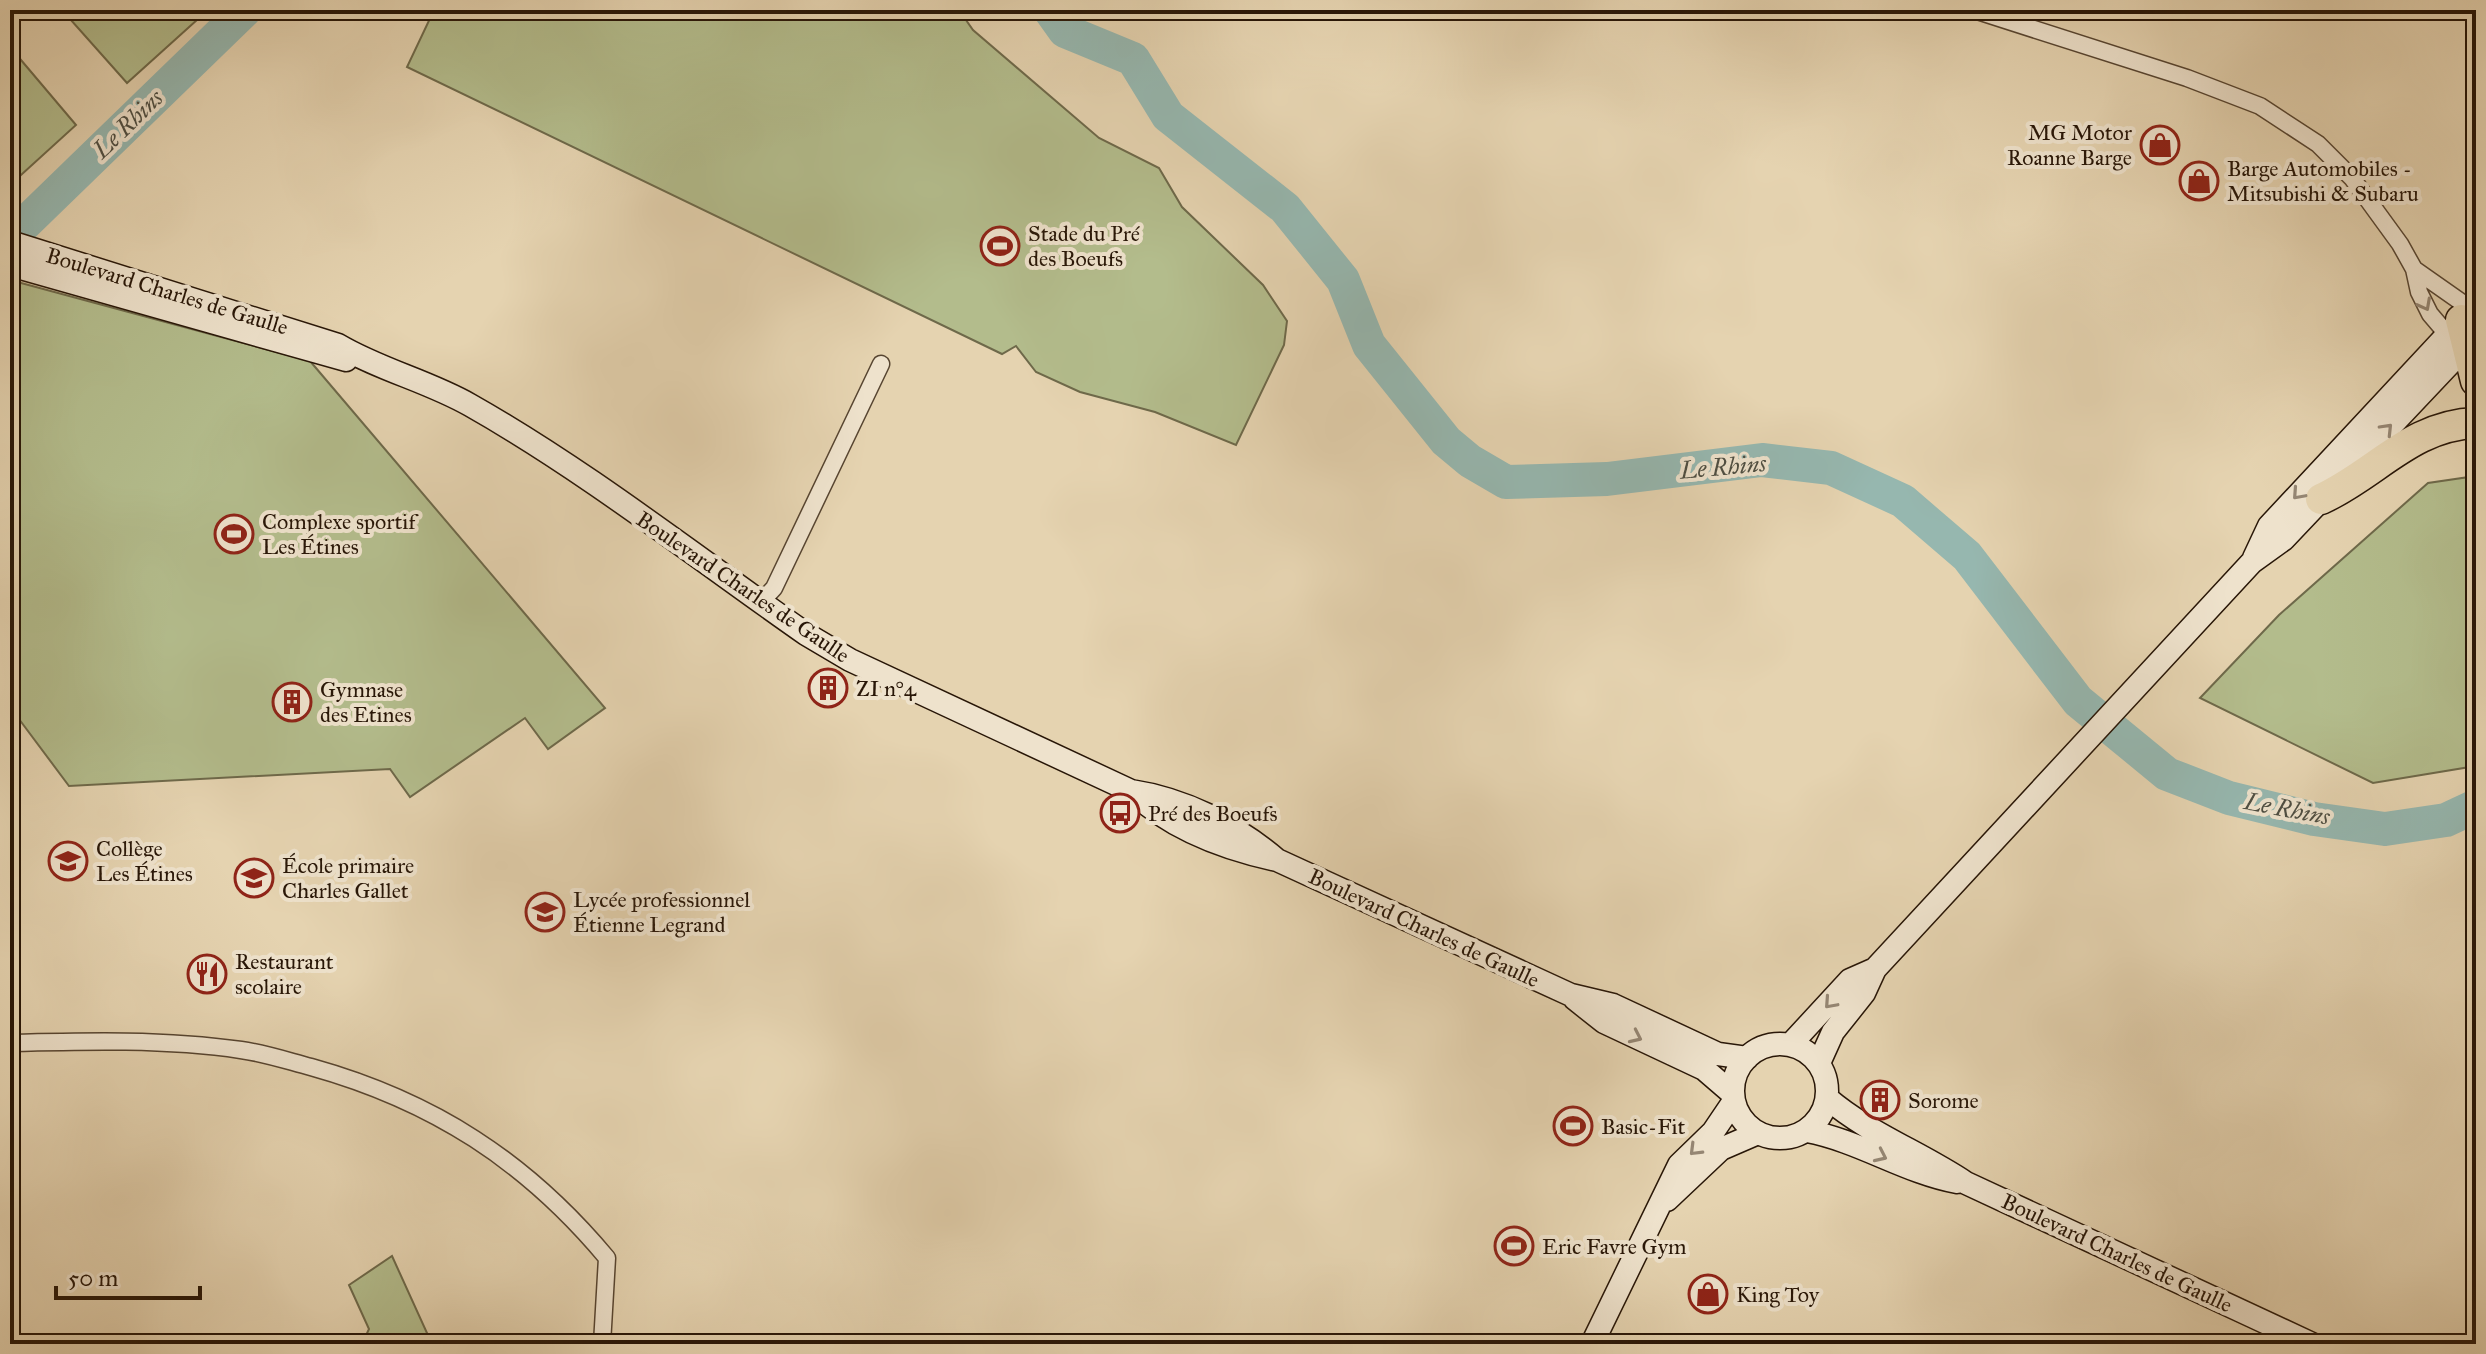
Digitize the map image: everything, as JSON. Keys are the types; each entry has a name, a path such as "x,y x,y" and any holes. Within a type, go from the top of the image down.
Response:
{"highway":[{"path":"2467,327 2476,381"},
{"path":"2321,499 2353,485 2403,444 2427,432 2476,423"}],"street":[{"path":"1974,10 2260,106 2318,144 2352,178 2414,269 2467,327"},
{"name":"Boulevard Charles de Gaulle","path":"10,242 52,266"},
{"name":"Boulevard Charles de Gaulle","path":"10,265 52,266 302,332 338,345 367,362 413,378 481,411 850,660 1131,791 1163,796 1248,835 1277,860 1571,995 1613,1005 1718,1054 1747,1058"},
{"path":"2414,269 2424,303 2467,327"},
{"path":"1819,1063 1833,1032 1864,993 1875,969 2252,562 2284,539 2321,499 2467,327"},
{"path":"2252,562 2269,526 2467,327"},
{"path":"761,602 774,588 881,364"},
{"path":"1790,1045 1850,980 1875,969"},
{"name":"Boulevard Charles de Gaulle","path":"1571,995 1604,1022 1704,1069 1734,1098"},
{"path":"10,1043 242,1050 373,1086 437,1114 501,1155 575,1220 607,1258 602,1344"},
{"path":"1790,1045 1801,1048 1819,1063 1826,1077 1827,1098 1818,1121 1807,1131 1781,1139 1758,1133 1743,1121 1734,1098 1734,1080 1747,1058 1762,1048 1790,1045"},
{"path":"1592,1344 1663,1204 1679,1165 1713,1132 1734,1098"},
{"name":"Boulevard Charles de Gaulle","path":"1827,1098 1858,1124 1930,1159 1966,1183 2312,1344"},
{"name":"Boulevard Charles de Gaulle","path":"1807,1131 1849,1141 1923,1176 1966,1183"},
{"path":"1663,1204 1721,1149 1758,1133"}],"green space":[{"path":"62,10 208,10 127,83"},
{"name":"Stade du Pré des Boeufs","path":"434,10 959,10 973,30 1099,138 1159,168 1182,207 1263,285 1287,321 1284,345 1236,445 1155,412 1080,392 1036,372 1016,346 1002,354 407,67"},
{"path":"10,47 76,125 10,185"},
{"name":"Complexe sportif Les Étines","path":"10,280 310,361 605,708 548,749 525,718 410,797 390,769 69,786 10,707"},
{"path":"2476,476 2476,985 2470,767 2373,783 2200,698 2279,615 2428,483"},
{"path":"392,1256 432,1344 362,1344 369,1329 349,1285"}],"waterway":[{"name":"Le Rhins","path":"10,238 245,10"},
{"name":"Le Rhins","path":"1050,10 1065,31 1133,59 1168,116 1285,208 1343,280 1369,345 1446,441 1470,461 1506,482 1607,479 1762,460 1831,468 1903,501 1967,556 2078,701 2167,774 2229,798 2314,819 2385,829 2446,820 2476,806"}],"place":[{"name":"MG Motor Roanne Barge","path":"2160,145"},
{"name":"Barge Automobiles - Mitsubishi & Subaru","path":"2199,181"},
{"name":"Stade du Pré des Boeufs","path":"1000,246"},
{"name":"Complexe sportif Les Étines","path":"234,534"},
{"name":"ZI n°4","path":"828,688"},
{"name":"Gymnase des Etines","path":"292,702"},
{"name":"Pré des Boeufs","path":"1120,813"},
{"name":"Collège Les Étines","path":"68,861"},
{"name":"École primaire Charles Gallet","path":"254,878"},
{"name":"Lycée professionnel Étienne Legrand","path":"545,912"},
{"name":"Restaurant scolaire","path":"207,974"},
{"name":"Sorome","path":"1880,1100"},
{"name":"Basic-Fit","path":"1573,1126"},
{"name":"Eric Favre Gym","path":"1514,1246"},
{"name":"King Toy","path":"1708,1294"}]}
